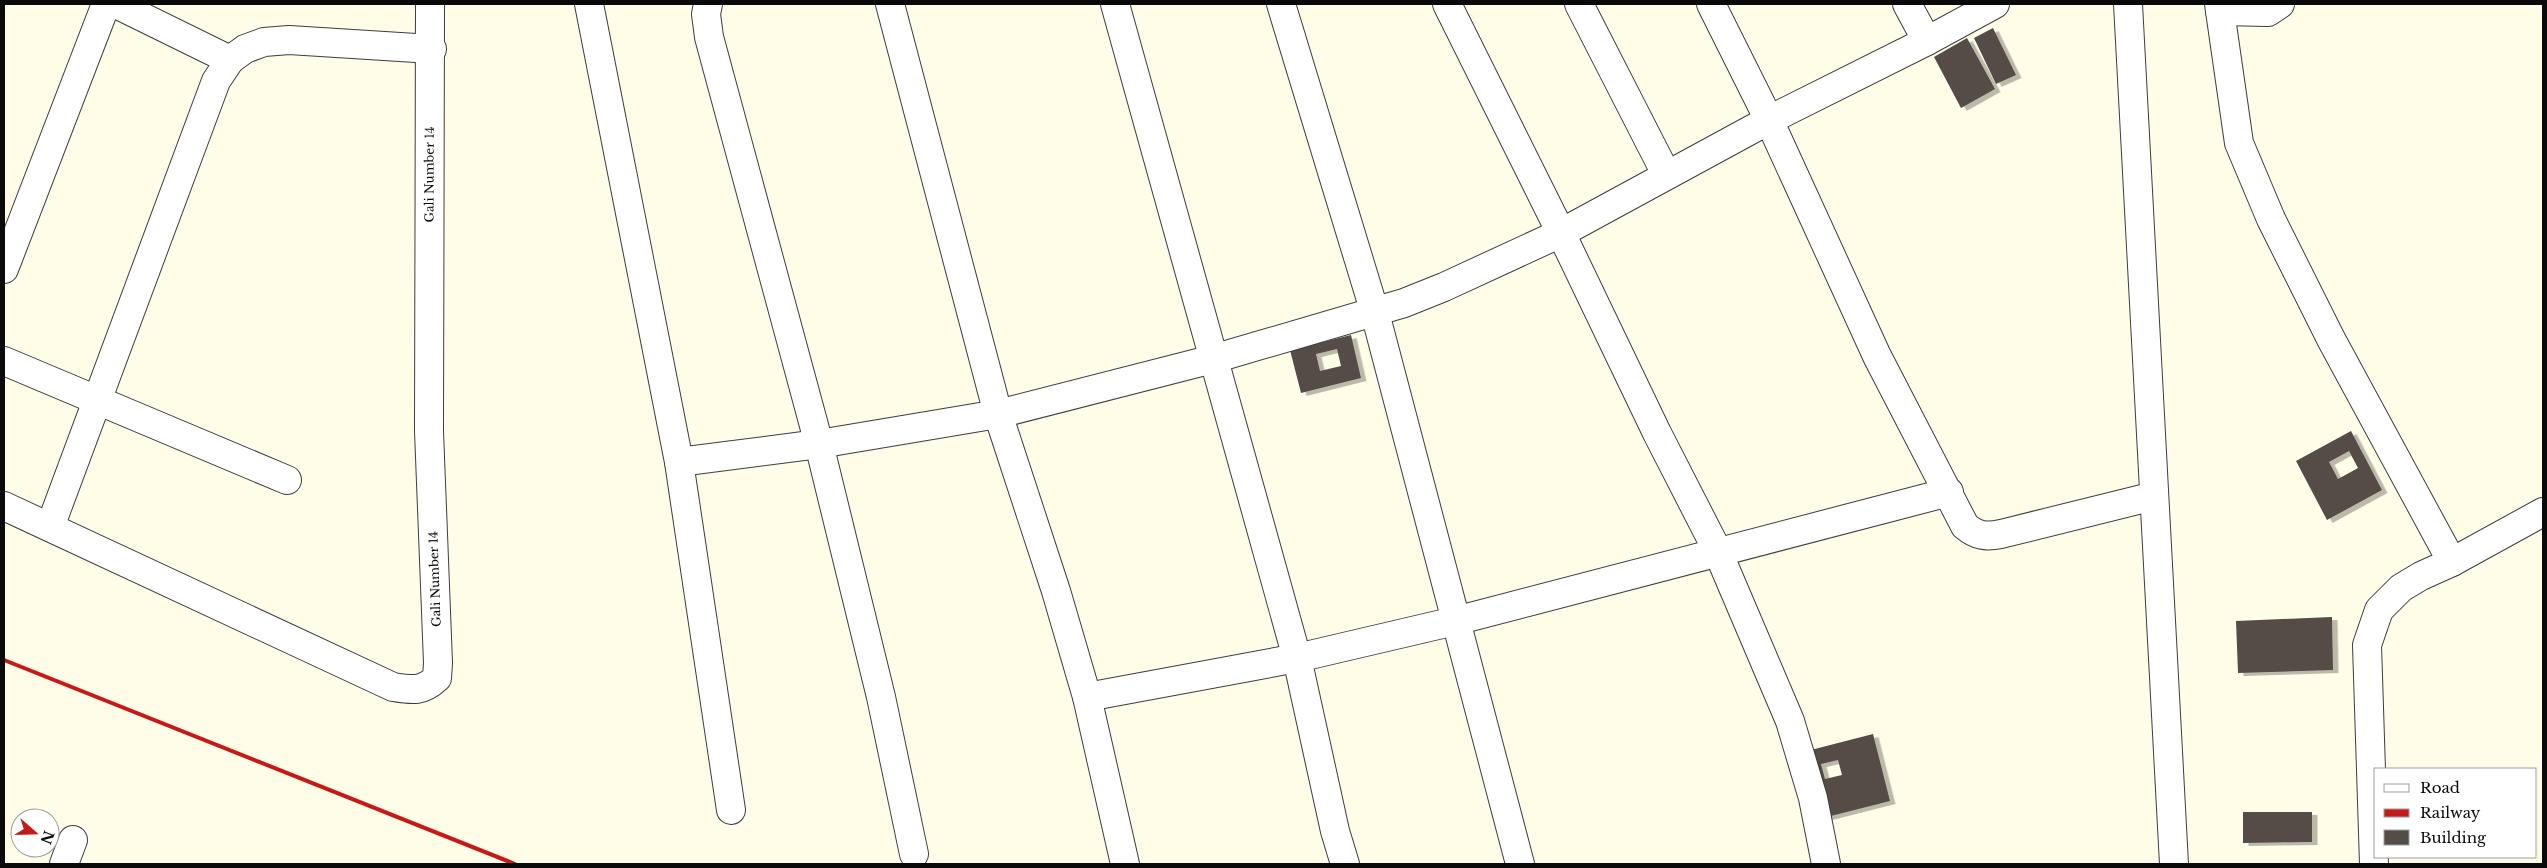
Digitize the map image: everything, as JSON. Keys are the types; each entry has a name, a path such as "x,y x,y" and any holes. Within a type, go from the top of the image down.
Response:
{"street":[{"path":"4,269 106,4"},
{"path":"116,4 230,60"},
{"name":"Gali Number 14","path":"4,506 393,687 427,688 437,678 429,431 432,49 430,4"},
{"path":"589,4 679,462 731,810"},
{"path":"708,4 706,14 709,37 819,444 881,698 914,854"},
{"path":"890,4 998,414 1056,591 1086,697 1125,864"},
{"path":"1115,4 1297,658 1336,832 1345,864"},
{"path":"1281,4 1375,313 1520,864"},
{"path":"1447,4 1561,234 1648,416 1718,552 1790,721 1813,798 1826,864"},
{"path":"1579,4 1666,174"},
{"path":"1711,4 1769,120 1877,356 1965,526 1975,534 1987,536 2154,496"},
{"path":"1906,4 1928,41"},
{"path":"679,462 819,444 998,414 1214,359 1375,313 1444,287 1561,234 1666,174 1769,120 1928,41 1995,4"},
{"path":"2128,4 2174,864"},
{"path":"2280,4 2268,12 2220,8 2239,143 2272,219 2331,340 2452,562"},
{"path":"50,527 96,399 216,81 230,60 245,48 264,42 289,40 432,49"},
{"path":"4,361 287,480"},
{"path":"1086,697 1297,658 1455,621 1949,492"},
{"path":"2374,864 2366,645 2379,610 2401,588 2543,512"}],"building":[{"path":"1993,28 2016,75 1996,84 1974,38"},
{"path":"1967,38 1995,89 1961,108 1934,57"},
{"path":"1351,335 1361,378 1301,393 1290,350","holes":["1337,349 1341,366 1320,371 1316,354"]},
{"path":"2351,431 2382,490 2327,520 2296,461","holes":["2349,451 2358,468 2338,479 2329,462"]},
{"path":"2332,617 2333,670 2238,673 2236,621"},
{"path":"1873,734 1890,801 1819,819 1803,752","holes":["1838,760 1842,775 1825,779 1821,764"]},
{"path":"2243,812 2312,812 2312,842 2243,843"}],"railway":[{"path":"4,660 515,864"}]}
